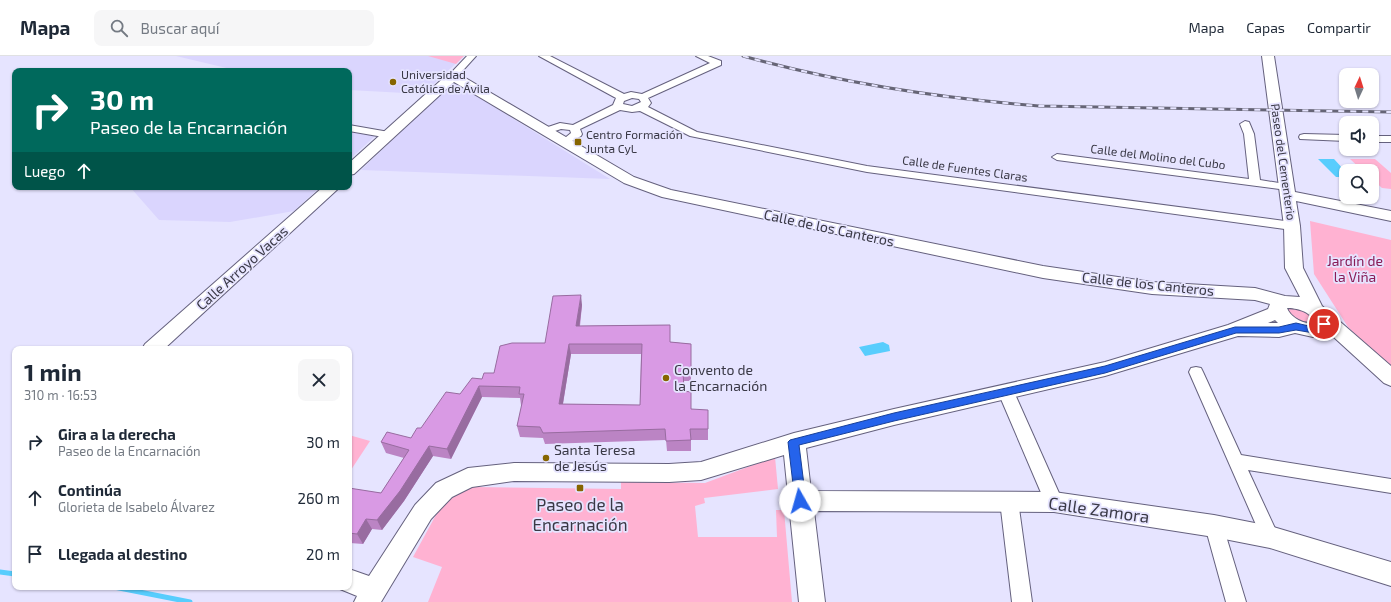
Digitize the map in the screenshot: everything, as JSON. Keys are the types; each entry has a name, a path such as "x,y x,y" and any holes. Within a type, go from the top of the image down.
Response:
{"street":[{"path":"352,168 453,76 472,56"},
{"path":"543,56 621,102 628,109 718,63 700,56"},
{"name":"Paseo del Cementerio","path":"1268,56 1292,226 1294,268 1282,306"},
{"name":"Calle de los Canteros","path":"453,76 629,180 644,186 698,201 1043,272 1152,288 1233,292 1282,306"},
{"path":"546,131 560,126 574,128 621,102 630,95 642,102"},
{"name":"Calle de Fuentes Claras","path":"642,102 694,134 867,168 1292,226"},
{"path":"1245,124 1249,134 1255,183"},
{"path":"565,142 577,134 574,128"},
{"path":"352,129 389,135"},
{"path":"1304,137 1339,138"},
{"path":"1379,139 1391,139"},
{"name":"Calle del Molino del Cubo","path":"1057,157 1255,183 1288,191"},
{"name":"Calle Arroyo Vacas","path":"155,346 329,190"},
{"path":"1288,191 1391,216"},
{"name":"Paseo del Cementerio","path":"1294,268 1318,318"},
{"path":"352,583 370,596 422,512 444,490 468,478 514,472 669,473 701,470 794,442 1105,369 1235,330 1282,306 1302,304 1391,378"},
{"path":"1282,306 1284,320 1296,326 1308,329 1318,318"},
{"path":"1235,330 1279,330 1296,326"},
{"path":"1196,372 1270,537"},
{"path":"1006,392 1054,502"},
{"path":"794,442 812,602"},
{"path":"1236,460 1391,486"},
{"path":"1009,500 1022,602"},
{"name":"Calle Zamora","path":"800,501 1009,500 1054,502 1214,526 1270,537 1391,574"},
{"path":"1214,526 1236,602"}],"shaded area":[{"name":"Universidad Católica de Ávila","path":"176,56 464,56 423,94 352,90 352,68 226,68"},
{"path":"452,83 456,83 610,179 361,170"},
{"path":"352,132 375,136 352,157"},
{"path":"133,190 317,190 294,211 230,222 159,220"}],"green space":[{"path":"428,56 464,56 456,64"},
{"path":"1350,159 1375,159 1391,173 1391,189 1382,188 1379,185 1379,164 1355,164"},
{"name":"Jardín de la Viña","path":"1310,221 1391,240 1391,369 1348,327 1314,274"},
{"path":"1290,307 1307,311 1313,321 1305,323 1298,320 1286,310"},
{"path":"352,436 370,441 352,468"},
{"path":"775,457 778,489 704,498 705,503 695,506 698,537 777,537 776,510 784,510 792,602 428,602 442,567 413,557 437,513 455,495 472,487 621,489 621,482 705,483"}],"water":[{"path":"1318,159 1334,159 1339,164 1339,177 1336,177"},
{"path":"883,342 889,345 890,351 865,356 859,347"}],"building":[{"path":"581,295 576,326 670,325 670,342 691,344 691,370 683,370 684,391 691,392 691,409 708,410 708,429 690,429 691,440 666,441 665,429 543,433 540,427 517,426 524,394 519,394 520,387 479,386 447,449 429,446 400,491 377,520 366,519 357,534 352,533 352,488 381,493 409,450 381,442 387,432 411,438 417,428 421,428 446,392 460,394 472,378 482,379 484,373 494,373 500,346 512,343 545,343 553,296","holes":["569,344 642,344 640,405 559,404"]}],"waterway":[{"path":"0,572 12,574"},
{"path":"129,590 190,602"}],"railway":[{"path":"743,56 779,66 853,82 927,94 1001,103 1039,106 1391,112"}],"place":[{"name":"Universidad Católica de Ávila","path":"393,82"},
{"name":"Centro Formación Junta CyL","path":"578,142"},
{"name":"Convento de la Encarnación","path":"666,378"},
{"name":"Santa Teresa de Jesús","path":"546,458"},
{"name":"Paseo de la Encarnación","path":"580,488"}],"route":[{"path":"800,501 794,442 894,417 1105,369 1235,330 1279,330 1296,326 1314,330 1322,327 1324,324"}]}
